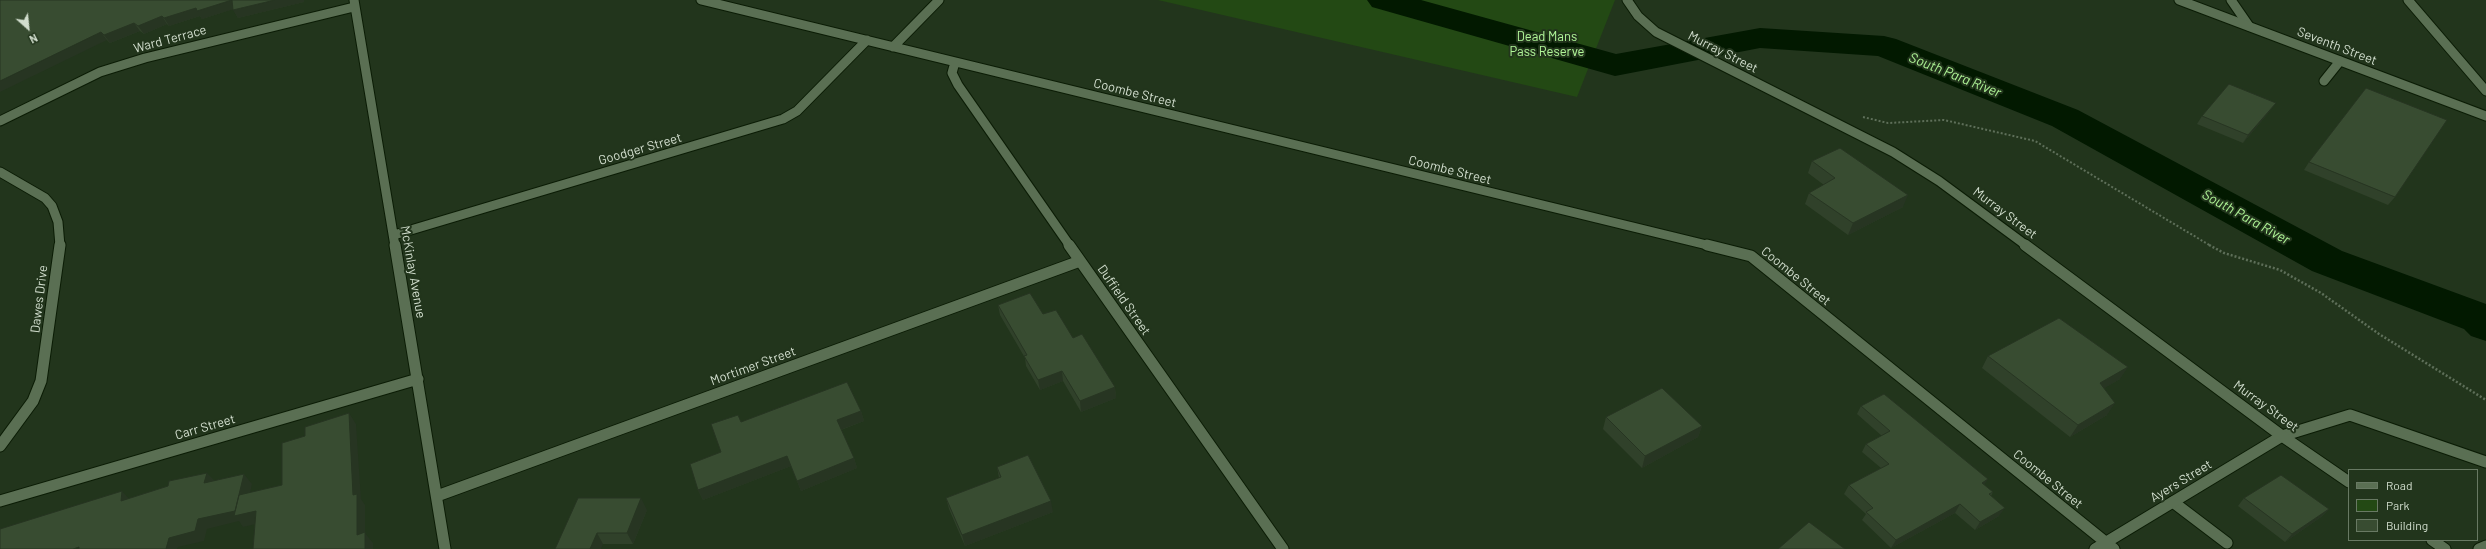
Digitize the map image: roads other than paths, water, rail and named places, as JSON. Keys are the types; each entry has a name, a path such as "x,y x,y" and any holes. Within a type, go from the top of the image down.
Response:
{"street":[{"name":"Coombe Street","path":"701,0 1751,256 2110,546"},
{"path":"893,47 939,0"},
{"name":"Murray Street","path":"1627,0 1638,16 1678,45 1893,152 1939,181 2282,436 2348,481"},
{"name":"Seventh Street","path":"2179,0 2486,116"},
{"path":"2231,0 2249,26"},
{"path":"2408,0 2486,91"},
{"name":"Ward Terrace","path":"0,121 100,72 145,58 354,3"},
{"name":"McKinlay Avenue","path":"354,3 394,235 445,549"},
{"name":"Goodger Street","path":"394,235 783,119 797,111 867,40"},
{"path":"2324,81 2340,61"},
{"name":"Duffield Street","path":"955,62 952,73 958,85 1080,262 1284,549"},
{"name":"Dawes Drive","path":"0,172 45,198 52,206 58,222 60,239 41,381 33,401 0,446"},
{"name":"Mortimer Street","path":"436,496 1080,262"},
{"name":"Carr Street","path":"0,501 418,379"},
{"name":"Ayers Street","path":"2095,549 2110,546 2174,502 2282,436 2350,415 2486,462"},
{"path":"2174,502 2227,543"},
{"path":"2433,541 2445,549"},
{"path":"2479,549 2486,546"}],"waterway":[{"name":"South Para River","path":"1384,0 1615,65 1760,38 1884,46 2065,118 2327,261 2479,318 2486,325"}],"park label":[{"name":"Dead Mans Pass Reserve","path":"1547,44"}]}
